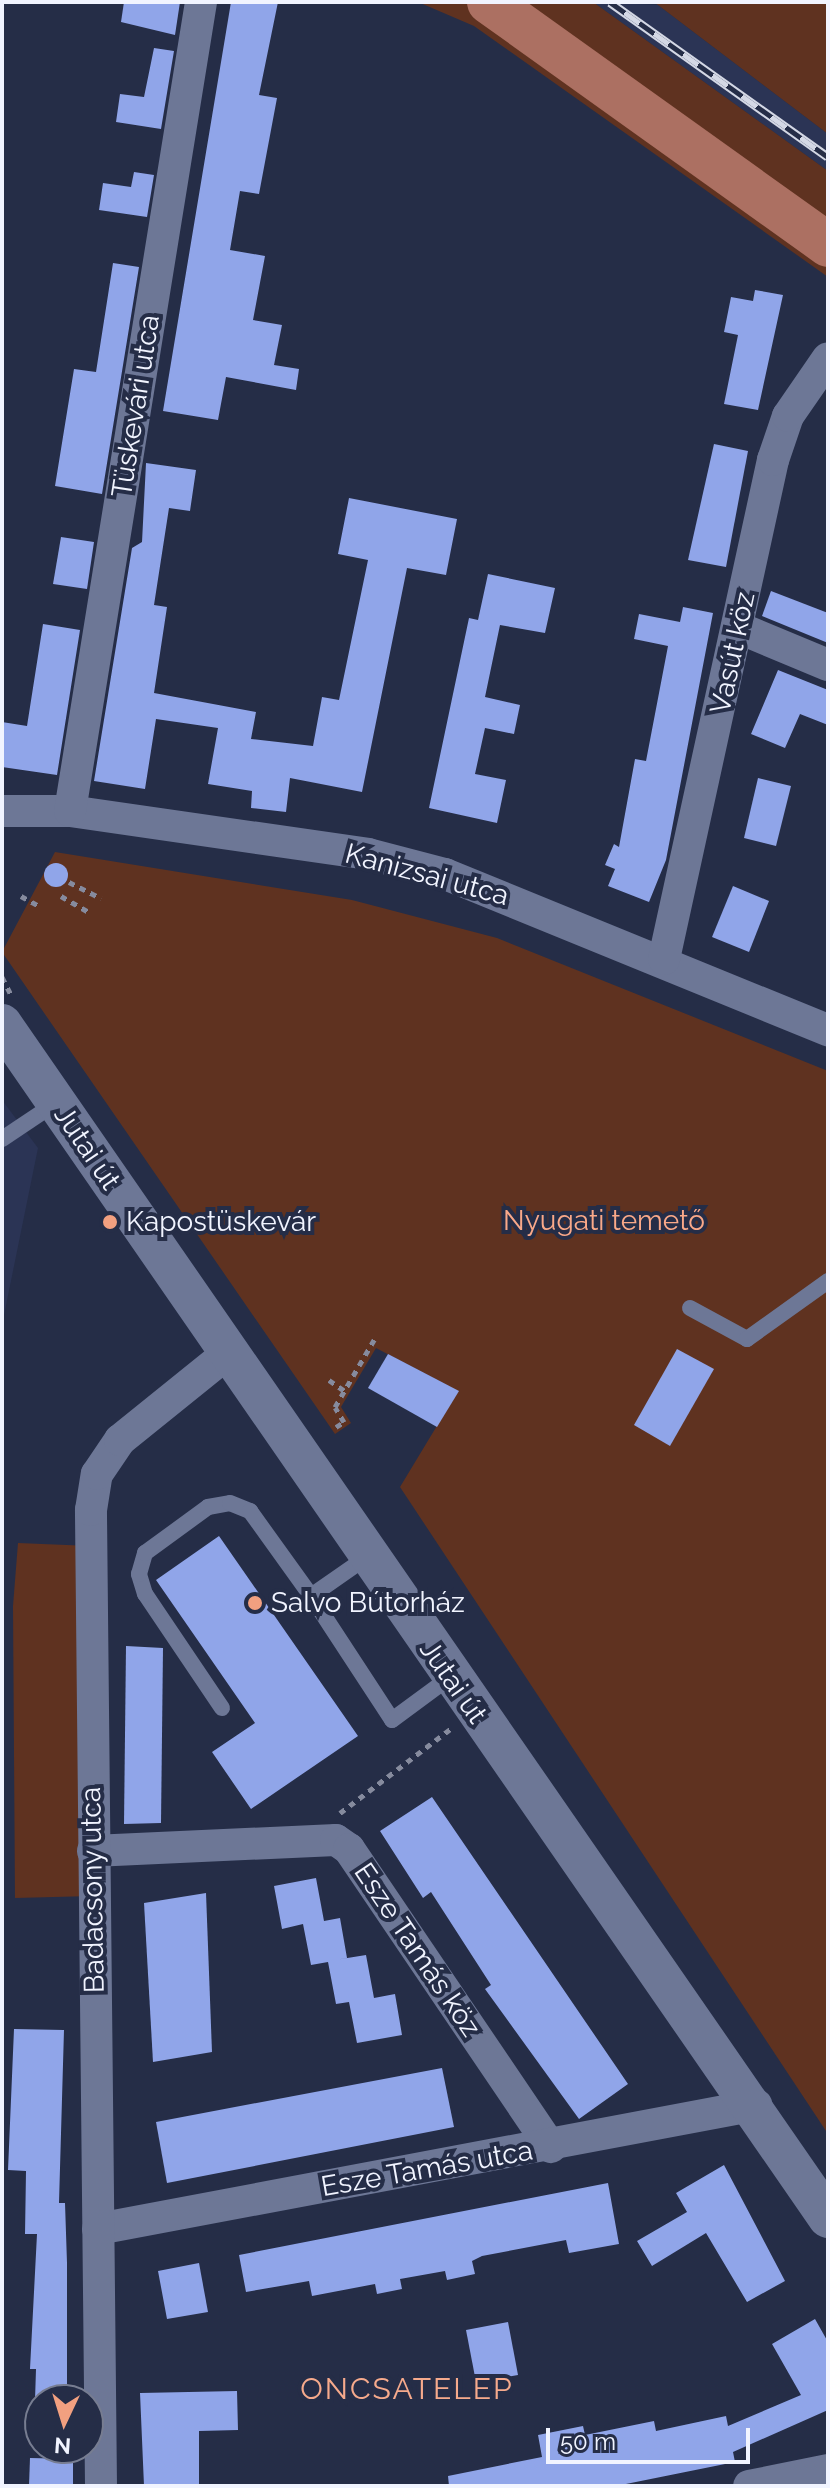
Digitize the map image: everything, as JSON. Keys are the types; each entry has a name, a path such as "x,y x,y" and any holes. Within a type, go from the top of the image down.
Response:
{"main road":[{"path":"489,2 828,245"}],"street":[{"name":"Tüskevári utca","path":"70,811 201,2"},
{"name":"Vasút köz","path":"664,959 739,628 773,460 788,416 828,358"},
{"path":"739,628 828,665"},
{"name":"Kanizsai utca","path":"2,810 70,811 368,854 497,892 664,959 828,1030"},
{"name":"Jutai út","path":"4,1033 56,1103 449,1678 756,2105 828,2218"},
{"name":"Badacsony utca","path":"101,2486 91,1510 97,1474 120,1440 228,1353"},
{"path":"93,1851 321,1836"},
{"name":"Esze Tamás köz","path":"321,1836 349,1849 551,2147"},
{"name":"Esze Tamás utca","path":"98,2229 551,2147 756,2105"},
{"path":"749,2486 828,2470"}],"lane":[{"path":"2,1139 56,1103"},
{"path":"690,1308 747,1339 828,1281"},
{"path":"222,1708 145,1594 139,1574 145,1553 208,1507 230,1503 250,1511 311,1596 392,1720 449,1678"},
{"path":"311,1596 367,1557"}],"path":[{"path":"69,882 101,898"},
{"path":"21,896 39,906"},
{"path":"61,896 91,913"},
{"path":"336,1427 344,1422 335,1407 374,1340"},
{"path":"329,1380 345,1391"},
{"path":"321,1836 334,1818 473,1712"}],"shaded area":[{"path":"593,2 658,5 828,134 828,171"},
{"path":"2,1100 38,1148 2,1325"}],"green space":[{"path":"418,2 593,2 828,171 828,277 474,26"},
{"path":"653,2 828,2 828,134 658,5"},
{"name":"Nyugati temető","path":"55,852 352,900 497,938 828,1071 828,2134 400,1487 458,1391 376,1348 341,1407 351,1423 335,1434 2,952"},
{"path":"18,1543 91,1546 93,1896 15,1898 13,1606"}],"building":[{"path":"124,2 180,2 175,35 121,22"},
{"path":"231,2 278,2 259,95 277,98 259,194 240,191 230,250 265,256 253,320 282,325 274,365 299,369 296,390 226,377 218,420 163,411"},
{"path":"154,48 174,51 161,129 116,122 120,94 144,97"},
{"path":"134,172 154,175 147,217 99,210 103,183 131,187"},
{"path":"113,263 139,267 102,494 55,486 74,369 96,372"},
{"path":"755,290 783,295 758,410 724,404 738,335 724,332 731,297 753,301"},
{"path":"714,444 748,451 726,567 688,560"},
{"path":"146,463 196,470 190,511 169,508 154,605 167,607 154,693 256,712 251,739 313,746 322,697 339,700 368,560 338,554 349,498 457,519 446,575 407,568 362,792 290,778 286,812 251,808 252,791 208,784 218,728 156,719 145,789 94,781 132,548 142,542"},
{"path":"61,537 94,542 87,589 53,584"},
{"path":"488,574 555,588 545,633 500,625 485,697 520,705 514,734 485,728 475,774 506,780 497,823 429,808 469,618 478,620"},
{"path":"771,591 828,613 828,643 762,616"},
{"path":"683,607 713,613 666,860 649,902 608,886 615,869 605,865 614,844 619,847 635,759 646,761 668,646 634,639 639,614 680,622"},
{"path":"43,624 80,630 57,775 2,767 2,722 27,726"},
{"path":"778,670 828,690 828,725 800,714 785,748 751,734"},
{"path":"758,778 791,786 776,846 744,838"},
{"path":"56,863 65,866 68,875 65,884 56,887 47,884 44,875 47,866"},
{"path":"733,886 769,901 749,952 712,937"},
{"path":"677,1349 714,1369 670,1446 634,1425"},
{"path":"388,1354 459,1391 437,1427 368,1388"},
{"path":"219,1536 358,1736 251,1809 212,1752 255,1723 156,1580"},
{"path":"126,1646 163,1648 161,1823 124,1824"},
{"path":"432,1797 628,2084 579,2119 485,1989 491,1985 431,1892 423,1898 380,1831"},
{"path":"316,1878 324,1921 340,1918 347,1958 335,1960 366,1955 374,1998 395,1994 402,2035 357,2043 349,2002 336,2004 328,1962 311,1965 303,1924 282,1929 274,1886"},
{"path":"206,1893 212,2052 153,2062 144,1903"},
{"path":"14,2029 64,2030 59,2203 65,2203 67,2384 36,2384 36,2369 30,2369 37,2234 25,2234 26,2171 8,2170"},
{"path":"442,2068 454,2127 167,2183 156,2122"},
{"path":"724,2165 785,2281 747,2302 706,2233 652,2266 637,2241 687,2212 676,2193"},
{"path":"608,2183 619,2244 569,2253 566,2240 482,2256 472,2261 475,2274 447,2280 445,2271 400,2279 402,2289 377,2294 375,2284 312,2296 309,2281 246,2292 239,2255"},
{"path":"199,2263 208,2312 167,2319 158,2271"},
{"path":"815,2319 828,2342 828,2410 733,2452 735,2462 616,2486 449,2486 448,2476 542,2457 538,2435 583,2426 585,2435 654,2421 656,2431 726,2416 728,2426 801,2395 772,2344"},
{"path":"508,2322 518,2375 476,2382 466,2330"},
{"path":"237,2391 238,2430 199,2431 199,2486 144,2486 140,2393"},
{"path":"30,2464 73,2464 73,2486 29,2486"}],"railway":[{"path":"610,2 828,157"}],"place":[{"name":"Kapostüskevár","path":"110,1222"},
{"name":"Salvo Bútorház","path":"255,1603"}],"district":[{"name":"ONCSATELEP","path":"407,2389"}]}
